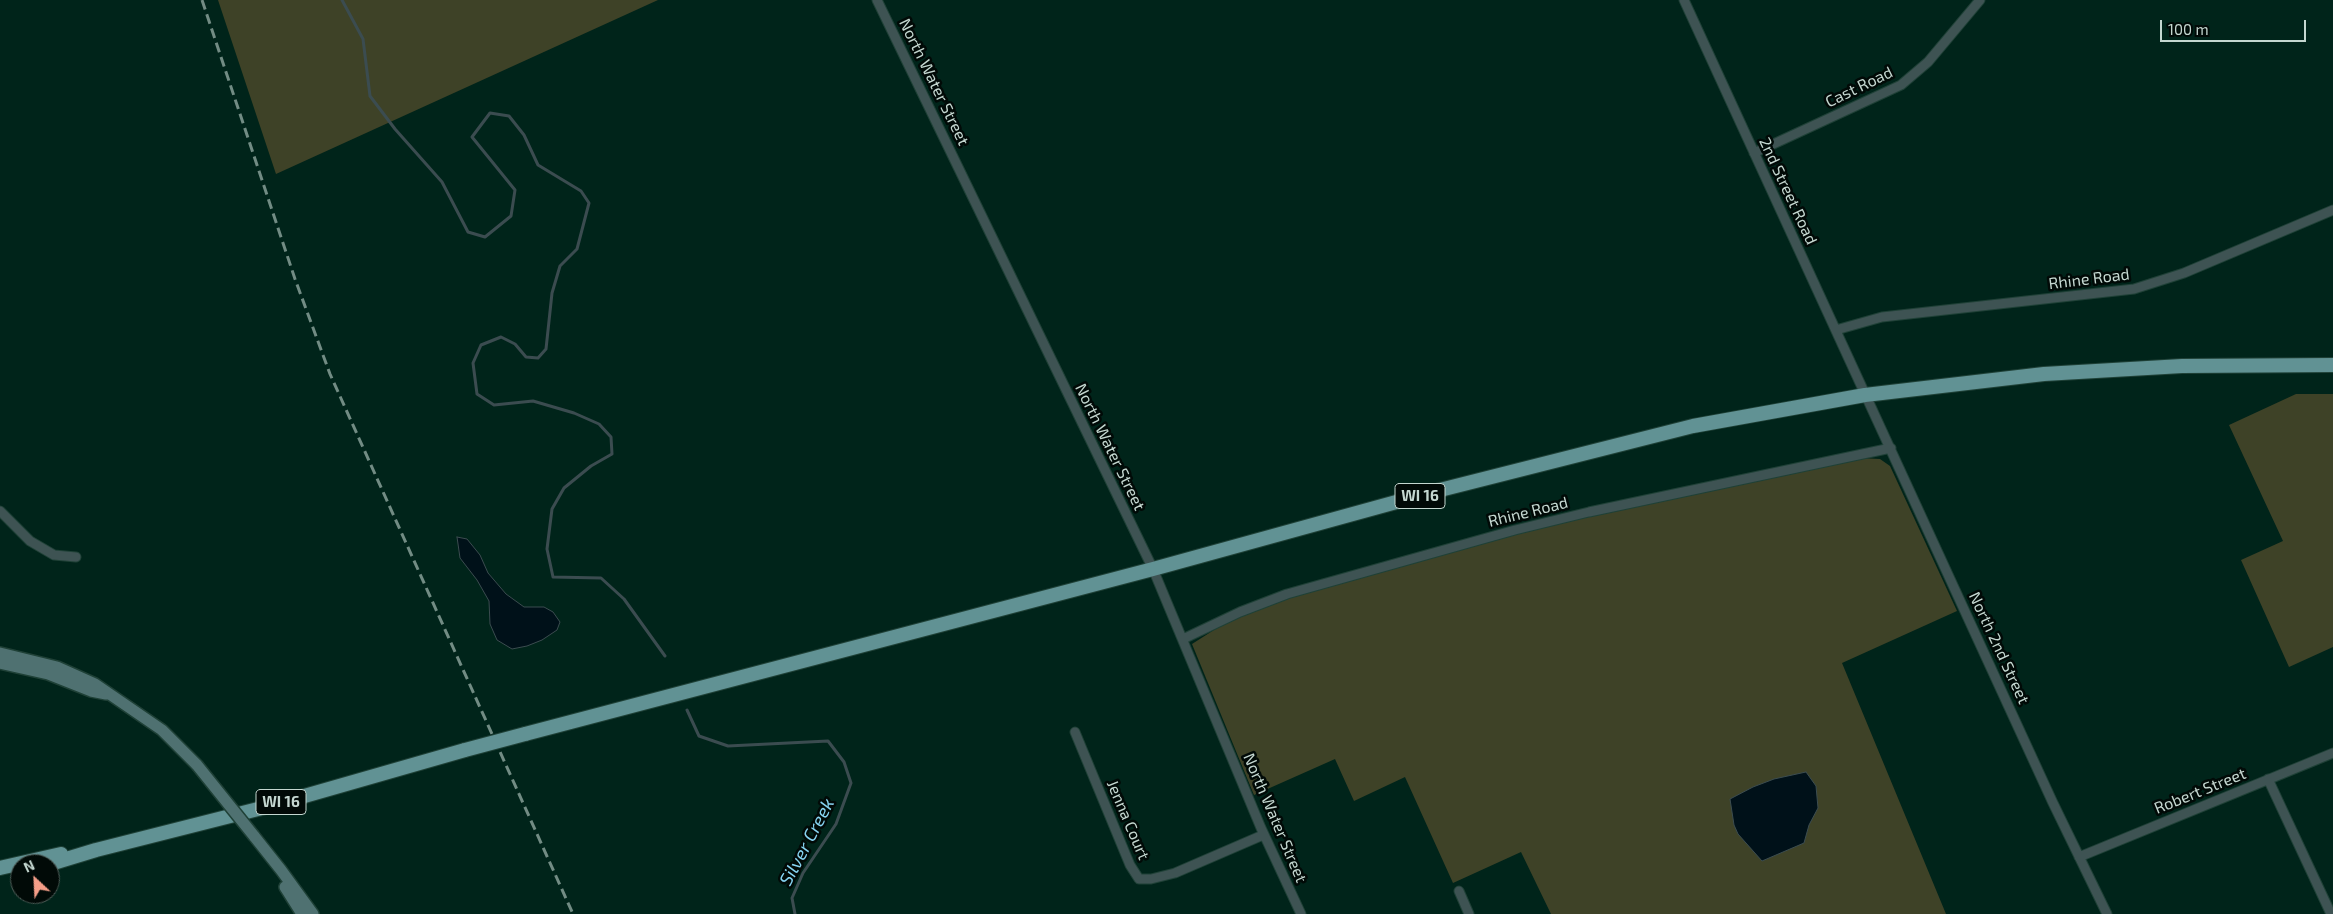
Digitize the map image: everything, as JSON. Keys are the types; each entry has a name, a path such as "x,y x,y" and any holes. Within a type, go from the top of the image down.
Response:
{"highway":[{"name":"WI 16","path":"60,861 96,850 240,814 465,750 1153,569 1626,441 1749,414 1865,395 2044,374 2182,366 2333,365"},
{"name":"WI 16","path":"0,868 64,854 96,850"}],"main road":[{"path":"0,653 57,667 96,684 162,730 197,765 281,870 313,914"},
{"path":"0,663 48,674 91,691 108,694"},
{"path":"254,836 302,914"}],"street":[{"name":"North Water Street","path":"877,0 1153,569 1184,639 1264,834 1301,914"},
{"name":"2nd Street Road","path":"1684,0 1865,395"},
{"name":"Cast Road","path":"1754,154 1901,85 1928,62 1980,0"},
{"name":"Rhine Road","path":"1836,330 1882,316 2134,289 2184,273 2333,210"},
{"name":"North 2nd Street","path":"1865,395 2078,857 2107,914"},
{"name":"Rhine Road","path":"1184,639 1240,612 1286,594 1487,538 1589,512 1891,448"},
{"path":"0,511 30,541 54,555 76,557"},
{"name":"Jenna Court","path":"1075,732 1130,865 1139,879 1151,879 1175,873 1264,834"},
{"name":"Robert Street","path":"2078,857 2333,753"},
{"path":"2268,779 2331,914"},
{"path":"1459,891 1469,914"}],"green space":[{"path":"218,0 658,0 276,174"},
{"path":"2296,394 2333,394 2333,647 2289,667 2241,560 2283,541 2229,425"},
{"path":"1859,458 1880,459 1890,466 1957,611 1842,663 1946,914 1551,914 1521,852 1453,883 1405,777 1354,801 1335,759 1254,795 1192,644 1228,621 1255,609 1327,585 1559,523 1666,498 1747,483"}],"shaded area":[{"path":"457,537 467,539 480,555 488,573 506,594 524,607 544,607 553,612 560,622 557,630 542,640 512,649 497,640 490,624 489,601 477,580 460,558"},
{"path":"1806,772 1816,786 1818,808 1809,825 1804,843 1762,861 1738,834 1734,825 1730,799 1774,779"}],"waterway":[{"path":"342,0 363,39 370,96 395,129 442,182 468,232 485,237 511,216 515,190 472,137 490,113 509,116 524,135 538,165 581,191 589,203 577,249 560,266 552,293 546,349 538,358 526,357 515,344 501,337 481,345 473,363 477,394 494,405 533,401 574,413 599,424 611,437 612,454 591,466 564,488 552,509 547,549 553,577 601,578 624,599 665,656"},
{"name":"Silver Creek","path":"687,710 699,736 728,746 828,741 844,762 851,783 836,824 803,873 792,898 795,914"}],"railway":[{"path":"202,0 295,279 330,374 573,914"}]}
